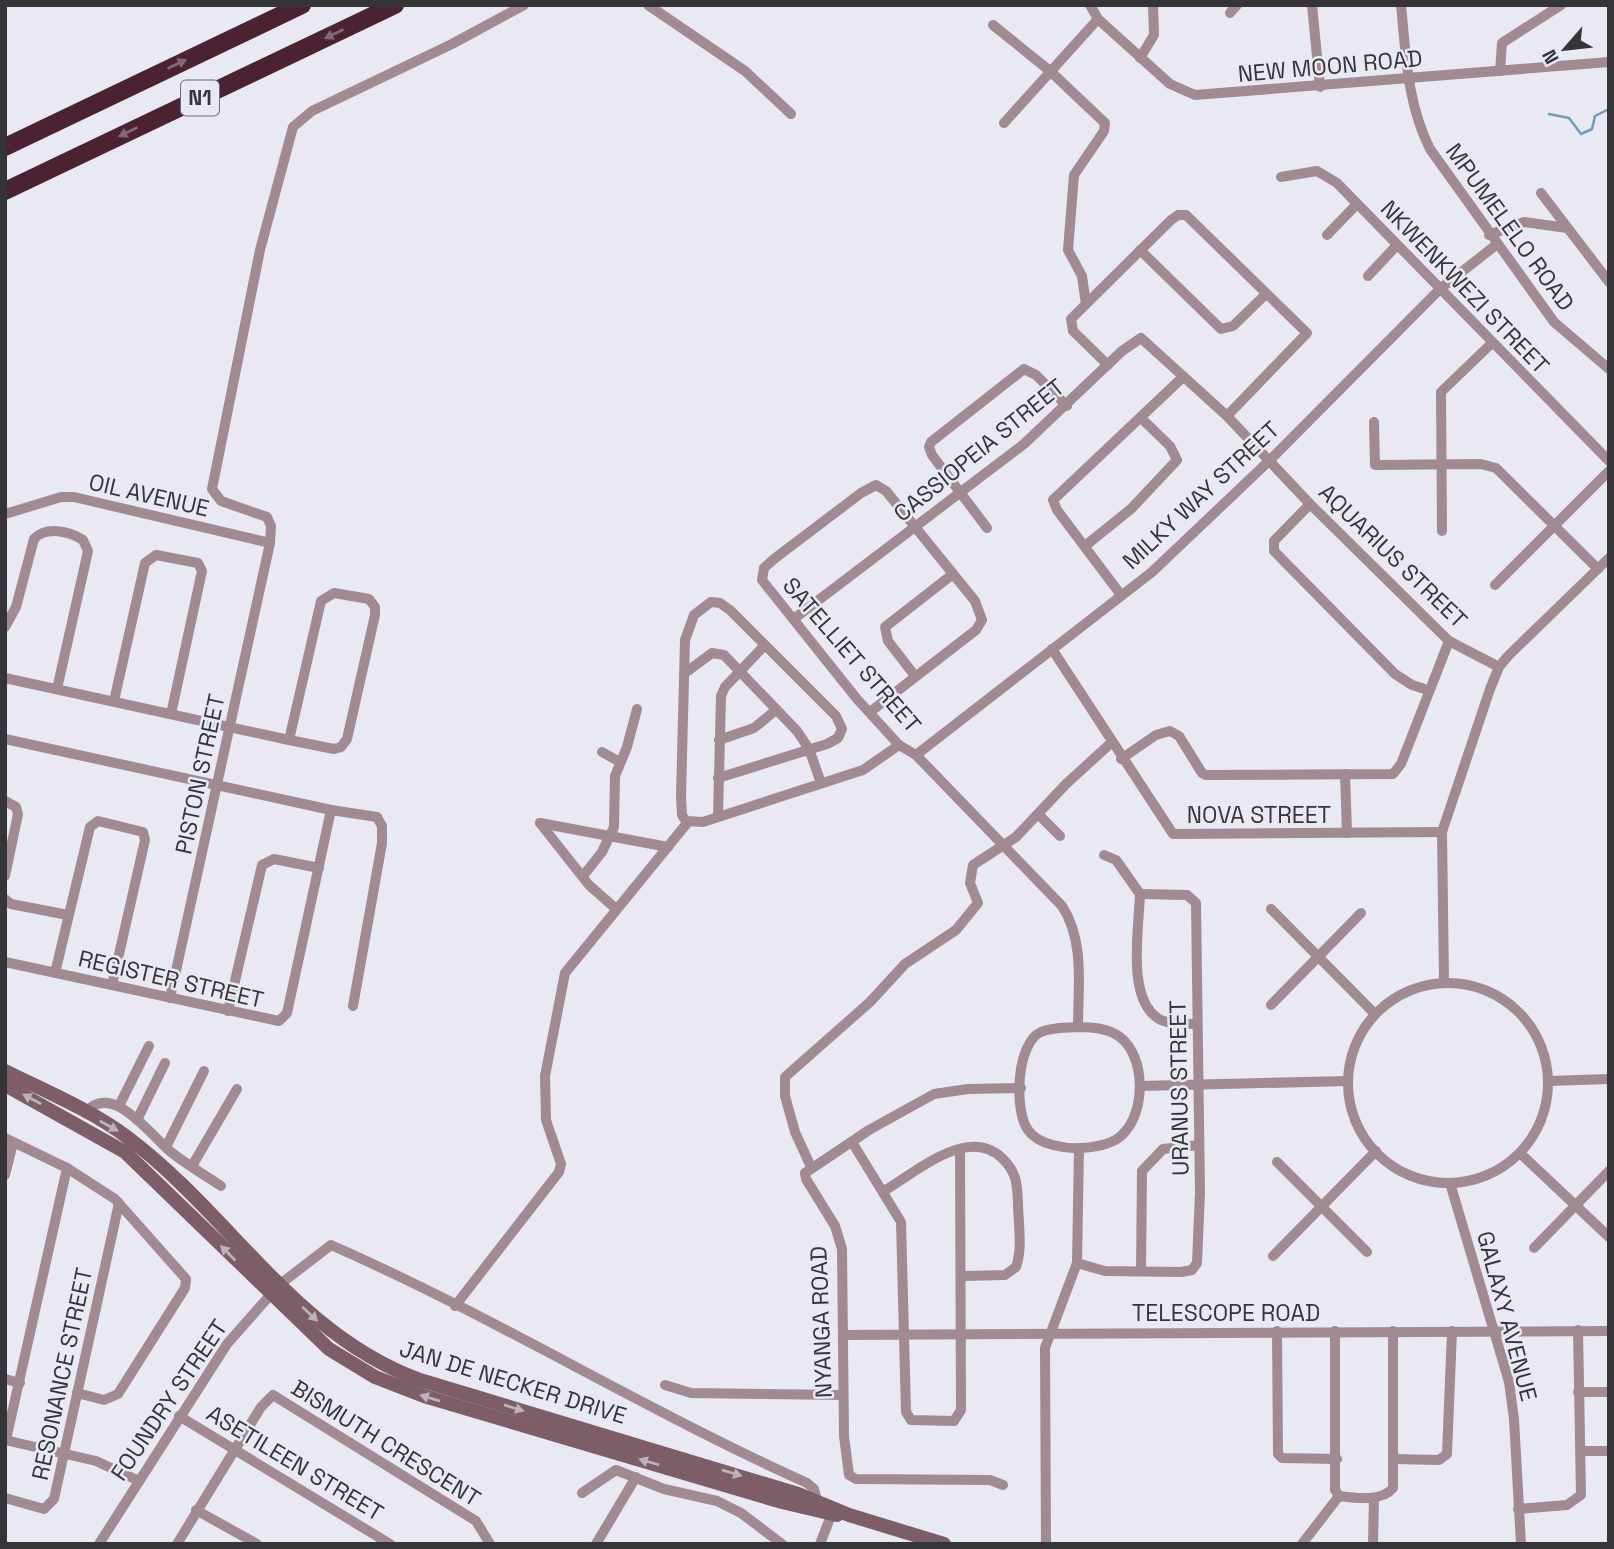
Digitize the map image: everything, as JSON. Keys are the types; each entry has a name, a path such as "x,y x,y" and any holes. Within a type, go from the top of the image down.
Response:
{"highway":[{"name":"N1","path":"5,147 302,5"},
{"name":"N1","path":"5,191 395,5"}],"main road":[{"name":"JAN DE NECKER DRIVE","path":"5,1070 126,1135 150,1156 329,1349 375,1377 399,1387 944,1544"},
{"name":"JAN DE NECKER DRIVE","path":"5,1085 125,1152 275,1290 353,1349 402,1374 817,1500 833,1511"}],"street":[{"path":"270,543 271,526 267,517 221,501 214,494 213,479 260,250 293,127 312,111 458,41 524,5"},
{"path":"648,5 745,71 792,114"},
{"name":"NEW MOON ROAD","path":"1090,5 1098,19 1140,58 1176,88 1195,94 1320,87 1609,62"},
{"path":"1140,58 1154,35 1153,5"},
{"path":"1312,5 1320,87"},
{"name":"MPUMELELO ROAD","path":"1401,5 1407,79 1423,136 1445,174 1560,329 1609,369"},
{"path":"1500,71 1502,43 1561,5"},
{"path":"1004,122 1098,19"},
{"path":"993,25 1050,71 1102,119 1104,131 1075,171 1068,239 1070,257 1082,276 1086,304"},
{"name":"NKWENKWEZI STREET","path":"1281,177 1317,171 1337,183 1609,461"},
{"path":"1541,193 1609,282"},
{"path":"1327,234 1357,204"},
{"path":"1108,365 1071,328 1072,319 1176,215 1186,215 1266,294 1300,323 1307,335 1227,416"},
{"path":"1489,234 1524,222 1567,228"},
{"path":"1368,276 1397,245"},
{"name":"MILKY WAY STREET","path":"916,755 1152,572 1269,461 1440,289 1496,245"},
{"path":"1140,250 1221,329 1233,326 1266,294"},
{"name":"CASSIOPEIA STREET","path":"795,618 1024,444 1067,407 1133,342 1142,338 1227,416 1269,461"},
{"path":"1442,531 1441,392 1492,343"},
{"path":"987,528 929,451 931,442 940,432 1024,369 1033,373 1067,407"},
{"path":"1121,595 1057,510 1053,500 1183,377"},
{"path":"1085,546 1132,508 1176,462 1177,456 1170,446 1141,418"},
{"path":"1374,422 1375,464 1488,465 1500,470 1598,569"},
{"name":"AQUARIUS STREET","path":"1269,461 1449,641 1499,667"},
{"path":"1495,585 1609,471"},
{"name":"SATELLIET STREET","path":"914,528 884,488 874,485 764,568 761,577 899,745 916,755 1001,846 1062,906 1072,922 1076,941 1078,1027"},
{"name":"OIL AVENUE","path":"5,514 61,497 74,497 270,543"},
{"path":"1310,504 1274,541 1274,551 1401,679 1427,690"},
{"path":"870,712 981,624 981,610 914,528"},
{"path":"5,627 16,607 34,539 41,533 53,530 83,540 88,551 57,689"},
{"name":"PISTON STREET","path":"170,998 270,543"},
{"path":"114,702 145,562 153,556 161,555 189,560 200,564 202,571 171,714"},
{"path":"1444,982 1442,832 1499,667 1609,558"},
{"path":"915,676 888,641 885,628 953,574"},
{"path":"5,678 289,740 334,749 346,742 375,615 369,599 334,593 321,601 289,740"},
{"path":"688,822 682,815 681,796 685,640 690,621 701,607 711,601 723,604 841,725 838,738 718,778"},
{"path":"1122,759 1156,735 1170,731 1179,736 1204,775 1392,774 1397,771 1427,690 1449,641"},
{"path":"718,817 721,696 764,646"},
{"name":"NOVA STREET","path":"1052,649 1172,834 1442,832"},
{"path":"685,673 716,652 741,672 797,731 809,749 821,783"},
{"path":"583,876 612,835 617,818 613,785 637,709"},
{"path":"719,740 754,728 776,709"},
{"path":"5,740 331,810 377,817 382,826 383,843 353,1006"},
{"path":"1001,846 1016,837 1111,743"},
{"path":"817,1500 814,1489 807,1483 665,1415 455,1306 559,1171 561,1164 546,1121 545,1076 561,985 565,973 615,908 688,822 718,817 863,770 899,745"},
{"path":"603,752 620,762"},
{"path":"1345,774 1347,833"},
{"path":"5,801 16,807 18,814 5,876"},
{"name":"REGISTER STREET","path":"5,962 273,1022 284,1018 331,810"},
{"path":"1038,814 1060,836"},
{"path":"55,973 92,825 101,821 143,832 144,845 112,985"},
{"path":"615,908 583,876 540,823 668,846"},
{"name":"NYANGA ROAD","path":"1001,846 971,868 970,883 978,903 956,930 905,964 870,1002 785,1077 785,1096 794,1132 811,1167 806,1171 806,1180 835,1226 842,1249 843,1395 846,1469 850,1477 990,1480 1003,1485"},
{"path":"1104,855 1116,860 1140,894 1138,977 1141,997 1148,1008 1162,1020 1197,1024"},
{"path":"228,1011 262,865 274,859 319,868"},
{"name":"URANUS STREET","path":"1077,1262 1105,1271 1181,1272 1196,1266 1200,1230 1196,902 1187,895 1140,894"},
{"path":"5,900 16,905 68,915"},
{"path":"1271,909 1375,1014"},
{"path":"1271,1005 1362,914"},
{"path":"1444,982 1469,985 1492,993 1521,1014 1541,1045 1548,1081 1541,1120 1520,1153 1488,1175 1450,1183 1409,1175 1376,1151 1358,1126 1348,1081 1355,1045 1375,1014 1407,991 1444,982"},
{"path":"1078,1027 1108,1031 1122,1038 1131,1052 1140,1086 1134,1118 1122,1135 1108,1143 1079,1148 1055,1145 1031,1135 1023,1121 1021,1088 1023,1054 1034,1037 1042,1031 1078,1027"},
{"path":"119,1106 149,1046"},
{"path":"137,1120 166,1063"},
{"path":"166,1147 205,1071"},
{"path":"1548,1081 1609,1079"},
{"path":"1140,1086 1348,1081"},
{"path":"811,1167 904,1109 934,1094 968,1089 1021,1088"},
{"path":"192,1166 237,1089"},
{"path":"85,1112 94,1104 106,1102 119,1106 166,1147 221,1185"},
{"path":"5,1175 9,1141 67,1168 119,1203 182,1272 186,1284 118,1394 104,1401 77,1393"},
{"path":"852,1142 901,1222 906,1415 916,1421 944,1423 954,1421 961,1410 960,1149"},
{"path":"1141,1271 1142,1171 1163,1149 1199,1145"},
{"path":"884,1191 943,1155 960,1149 977,1146 992,1149 1012,1168 1017,1185 1016,1267 1005,1275 962,1276"},
{"path":"1046,1544 1044,1369 1049,1333 1077,1262 1080,1241 1079,1148"},
{"path":"1273,1256 1376,1151"},
{"path":"1520,1153 1609,1237"},
{"path":"1277,1162 1367,1252"},
{"path":"67,1168 6,1440 96,1461 137,1480"},
{"path":"1534,1248 1609,1171"},
{"name":"GALAXY AVENUE","path":"1450,1183 1511,1395 1521,1544"},
{"name":"RESONANCE STREET","path":"5,1498 39,1509 49,1507 54,1499 119,1203"},
{"name":"FOUNDRY STREET","path":"99,1544 137,1480 227,1344 275,1290 331,1245 455,1306"},
{"path":"1277,1331 1278,1454 1282,1458 1336,1459"},
{"path":"1335,1331 1335,1483 1339,1496"},
{"path":"1339,1496 1374,1498 1389,1493 1393,1488 1393,1331"},
{"path":"1394,1459 1438,1460 1449,1450 1452,1331"},
{"path":"1518,1509 1567,1506 1581,1495 1578,1331"},
{"name":"TELESCOPE ROAD","path":"843,1335 1609,1331"},
{"path":"5,1379 19,1382"},
{"path":"664,1385 691,1393 843,1395"},
{"path":"1578,1392 1609,1392"},
{"name":"BISMUTH CRESCENT","path":"177,1544 268,1397 276,1396 476,1521 490,1544"},
{"name":"ASETILEEN STREET","path":"179,1416 390,1544"},
{"path":"1582,1451 1609,1451"},
{"path":"582,1493 612,1471 636,1477 664,1489 718,1501 741,1513 782,1544"},
{"path":"596,1544 636,1477"},
{"path":"1302,1544 1339,1496"},
{"path":"1373,1544 1374,1498"},
{"path":"196,1510 257,1544"},
{"path":"820,1544 833,1511"}],"waterway":[{"path":"1549,114 1569,118 1581,134 1592,129 1595,116 1609,109"}]}
